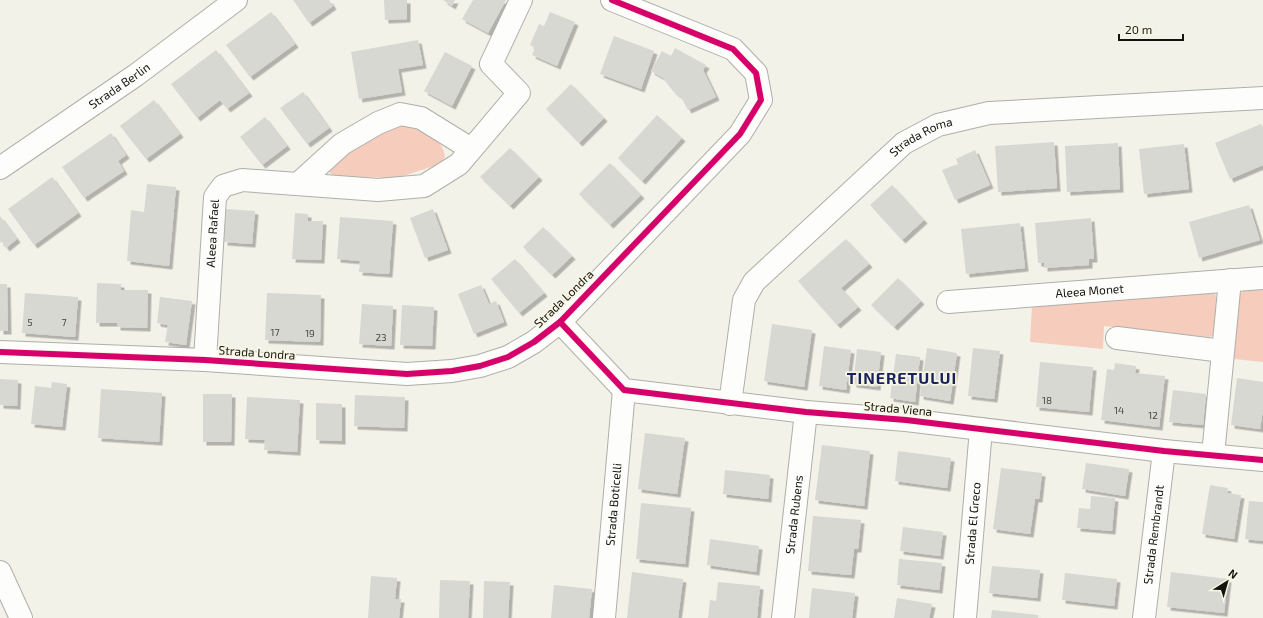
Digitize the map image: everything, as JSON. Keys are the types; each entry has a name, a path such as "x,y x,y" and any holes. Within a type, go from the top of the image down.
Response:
{"street":[{"name":"Strada Berlin","path":"0,168 136,75 236,0"},
{"name":"Aleea Rafael","path":"205,360 215,197 223,186 242,180 378,190 424,186 459,164 519,93 490,64 521,0"},
{"name":"Strada Londra","path":"0,352 205,360 407,374 452,371 480,366 508,357 534,342 560,322 740,134 761,100 756,73 732,49 612,0"},
{"name":"Strada Roma","path":"730,404 744,300 754,282 904,142 938,124 989,113 1263,98"},
{"path":"298,184 342,144 378,123 400,114 421,118 471,150"},
{"name":"Aleea Monet","path":"948,302 1263,278"},
{"path":"1213,455 1230,280"},
{"path":"560,322 624,390"},
{"path":"1117,338 1223,350"},
{"name":"Strada Viena","path":"624,390 730,404 981,428 1164,451 1263,460"},
{"name":"Strada Boticelli","path":"604,618 624,390"},
{"name":"Strada Rubens","path":"783,618 806,412"},
{"name":"Strada El Greco","path":"965,618 981,428"},
{"name":"Strada Rembrandt","path":"1144,618 1164,451"},
{"path":"0,572 22,618"}],"shaded area":[{"path":"414,125 438,141 444,151 445,157 440,164 397,178 336,176 331,174 328,169 339,156 391,126"},
{"path":"1263,286 1263,362 1234,359 1238,303 1241,293 1247,287"},
{"path":"1207,292 1215,294 1218,300 1215,335 1209,337 1104,326 1103,349 1030,342 1032,305"}],"building":[{"path":"293,0 329,0 333,6 309,23"},
{"path":"384,0 407,0 407,19 385,20"},
{"path":"443,0 455,0 452,6"},
{"path":"473,0 506,0 488,33 462,19"},
{"path":"271,12 295,44 250,77 226,45"},
{"path":"550,12 575,22 557,66 532,55 535,48 530,45 539,24 544,26"},
{"path":"614,36 654,51 641,89 600,74"},
{"path":"418,40 423,65 398,69 402,92 359,99 351,52"},
{"path":"675,48 706,65 703,70 716,97 688,110 681,97 673,91 663,78 651,71 662,51 671,56"},
{"path":"216,50 249,93 227,109 220,100 197,118 171,84"},
{"path":"445,52 472,66 452,106 424,91"},
{"path":"571,84 604,118 579,143 546,109"},
{"path":"303,92 329,128 307,144 280,108"},
{"path":"154,100 180,134 146,159 120,126"},
{"path":"657,115 682,138 642,181 618,158"},
{"path":"265,117 287,146 262,165 240,137"},
{"path":"1261,124 1263,127 1263,165 1230,179 1215,143"},
{"path":"111,133 126,155 118,161 124,171 84,198 62,167"},
{"path":"1054,142 1057,188 998,192 995,146"},
{"path":"1118,143 1120,189 1067,192 1065,146"},
{"path":"1184,144 1189,189 1144,194 1139,149"},
{"path":"510,148 539,177 510,206 480,177"},
{"path":"975,150 990,185 955,200 942,170 958,164 956,159"},
{"path":"610,163 641,195 610,225 579,194"},
{"path":"52,177 78,213 34,245 8,209"},
{"path":"147,184 176,187 169,266 127,261 131,210 144,212"},
{"path":"892,185 924,220 902,240 870,205"},
{"path":"1249,205 1260,240 1199,258 1189,222"},
{"path":"226,209 255,211 252,244 224,242"},
{"path":"433,209 448,250 425,258 410,218"},
{"path":"295,213 308,214 308,221 323,221 321,260 292,259"},
{"path":"0,216 17,239 6,248 2,242 0,243"},
{"path":"340,217 393,221 389,274 359,272 360,261 337,259"},
{"path":"1091,218 1094,259 1089,259 1089,265 1044,268 1044,263 1038,263 1035,223"},
{"path":"1020,223 1025,268 966,274 961,229"},
{"path":"543,227 572,256 552,275 523,247"},
{"path":"846,239 869,264 841,288 858,307 837,325 798,281"},
{"path":"515,259 544,293 519,313 491,279"},
{"path":"898,278 921,301 894,327 871,305"},
{"path":"97,283 121,284 121,290 148,290 147,328 117,327 117,323 96,323"},
{"path":"0,284 7,284 8,331 0,331"},
{"path":"481,285 489,304 496,301 504,322 474,334 458,294"},
{"path":"25,293 78,297 75,337 22,333"},
{"path":"267,293 321,295 320,342 265,340"},
{"path":"160,297 192,301 186,345 165,342 168,325 157,323"},
{"path":"362,304 393,306 391,346 359,344"},
{"path":"402,305 434,307 432,346 400,345"},
{"path":"772,324 812,330 804,387 764,381"},
{"path":"824,346 851,350 846,390 819,386"},
{"path":"927,348 957,353 950,401 920,396"},
{"path":"973,348 1000,351 994,399 968,396"},
{"path":"857,349 881,352 877,387 853,384"},
{"path":"896,354 920,357 915,402 890,398"},
{"path":"1040,362 1093,367 1089,412 1036,407"},
{"path":"1115,363 1136,366 1135,373 1165,376 1159,427 1101,420 1107,369 1114,370"},
{"path":"1237,378 1263,382 1263,409 1260,429 1231,425"},
{"path":"0,379 18,380 17,406 0,405"},
{"path":"52,382 67,384 62,427 31,424 35,386 51,388"},
{"path":"101,389 162,393 159,442 98,438"},
{"path":"1173,390 1206,394 1203,425 1169,422"},
{"path":"203,394 232,394 231,442 203,442"},
{"path":"355,395 405,397 404,428 354,426"},
{"path":"247,397 300,400 297,452 264,450 265,440 245,439"},
{"path":"316,403 342,404 342,441 316,440"},
{"path":"645,433 685,438 677,494 638,489"},
{"path":"822,445 870,451 864,506 815,500"},
{"path":"898,451 951,458 947,488 895,481"},
{"path":"1086,463 1129,469 1125,496 1082,489"},
{"path":"1001,468 1042,473 1039,499 1035,499 1030,534 993,529"},
{"path":"725,470 770,475 768,499 723,494"},
{"path":"1210,485 1228,488 1227,493 1241,495 1234,539 1202,534"},
{"path":"1091,496 1115,498 1112,531 1077,528 1079,508 1090,509"},
{"path":"1249,501 1263,502 1263,541 1245,539"},
{"path":"641,503 691,508 685,564 636,559"},
{"path":"813,516 861,520 858,549 854,549 851,575 808,571"},
{"path":"903,527 943,532 940,556 900,551"},
{"path":"710,539 759,546 756,572 707,565"},
{"path":"899,559 942,563 939,590 897,585"},
{"path":"992,566 1040,570 1037,598 989,593"},
{"path":"632,572 683,579 678,618 627,618"},
{"path":"1171,572 1228,579 1224,613 1167,607"},
{"path":"1065,573 1117,579 1114,606 1062,600"},
{"path":"371,576 397,578 395,599 401,599 399,618 368,618"},
{"path":"440,580 470,581 468,618 439,618"},
{"path":"484,581 510,582 508,618 483,618"},
{"path":"718,582 760,586 757,618 708,618 710,600 716,601"},
{"path":"554,585 592,589 589,618 551,618"},
{"path":"812,588 855,593 852,618 809,618"},
{"path":"897,598 932,604 929,618 894,618"},
{"path":"992,610 1038,615 1038,618 991,618"}],"cycle path":[{"path":"0,352 205,360 407,374 452,371 480,366 508,357 534,342 560,322 740,134 761,100 756,73 733,49 612,0"},
{"path":"560,322 624,390 806,412 906,420 1164,451 1263,460"}],"district":[{"name":"TINERETULUI","path":"902,378"}]}
